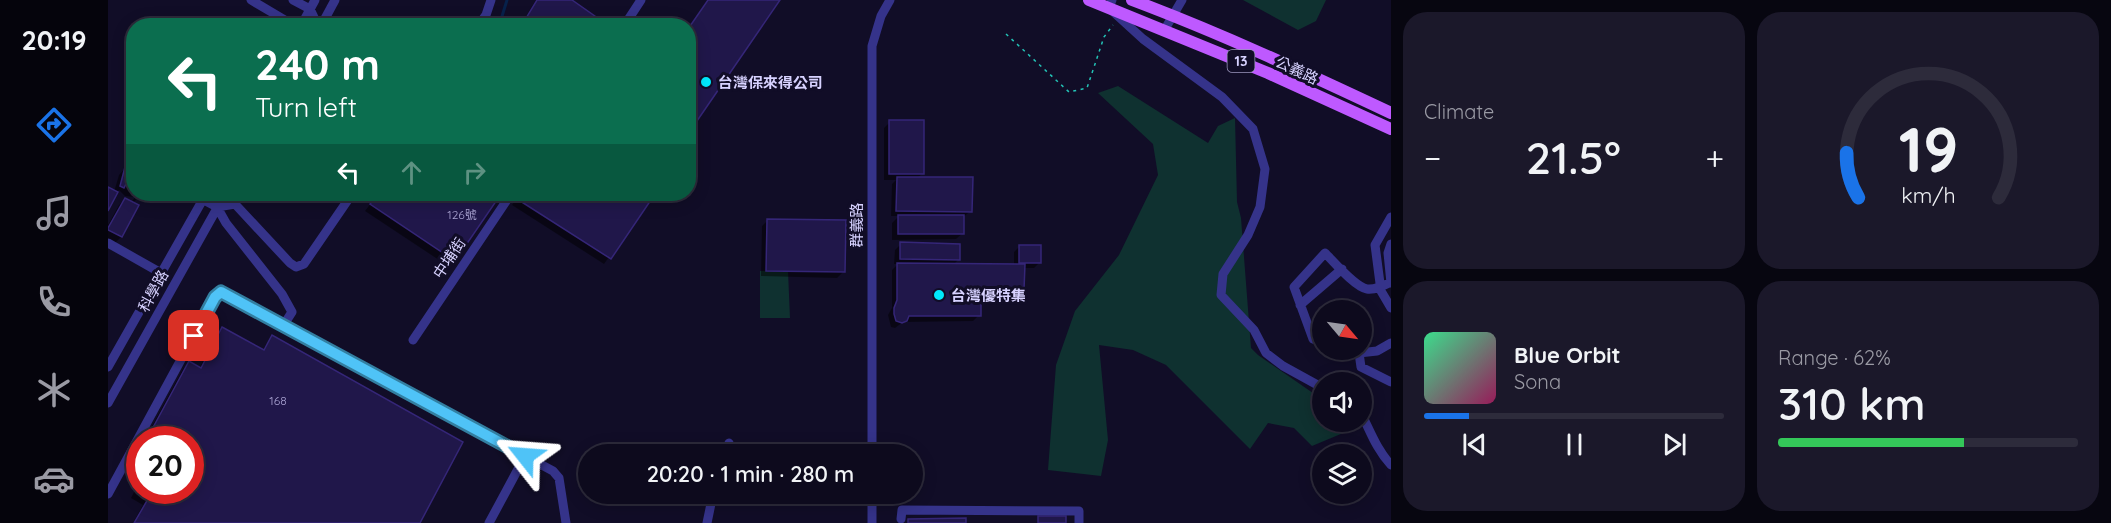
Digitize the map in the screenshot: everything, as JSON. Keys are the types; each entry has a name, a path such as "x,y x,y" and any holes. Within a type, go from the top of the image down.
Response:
{"main road":[{"name":"公義路","path":"1089,0 1110,4 1391,129"},
{"name":"公義路","path":"1132,0 1274,59 1391,113"}],"street":[{"path":"251,0 281,18"},
{"path":"292,0 310,9 315,18"},
{"path":"305,18 315,0"},
{"path":"324,18 334,0"},
{"path":"484,18 491,0"},
{"path":"629,18 641,0"},
{"name":"群義路","path":"872,444 872,46 881,16 890,0"},
{"path":"1165,29 1182,0"},
{"path":"1110,4 1118,16 1143,39 1222,97 1253,129 1265,169 1260,207 1248,235 1223,274 1221,295 1254,330 1266,353 1283,366 1312,382"},
{"name":"科學路","path":"108,367 201,201"},
{"path":"210,201 217,207 226,223 282,294 292,312 283,326"},
{"name":"科學路","path":"108,403 221,201"},
{"path":"217,207 235,204 296,267 304,264 347,201"},
{"name":"中埔街","path":"412,340 506,201"},
{"path":"1391,217 1375,245 1380,287 1391,308"},
{"path":"108,243 161,273"},
{"path":"1312,336 1294,287 1325,253 1358,286 1367,289 1391,283 1388,253 1391,244"},
{"path":"1300,305 1342,269"},
{"path":"108,494 215,297 221,292 553,471 559,478 566,523"},
{"path":"1372,352 1391,344"},
{"path":"1360,360 1361,367 1391,382"},
{"path":"1369,432 1391,465"},
{"path":"489,523 525,456"},
{"path":"707,523 711,504"},
{"path":"872,504 872,523"},
{"path":"901,519 902,510 1079,511 1079,523"}],"path":[{"path":"1006,34 1069,92 1087,88 1104,38 1118,16"}],"green space":[{"path":"1243,0 1326,0 1316,21 1298,30"},
{"path":"1118,86 1208,143 1218,126 1235,118 1237,202 1241,218 1251,348 1312,392 1312,432 1346,432 1312,444 1312,446 1294,428 1268,423 1250,449 1166,365 1133,350 1099,345 1108,440 1101,476 1048,470 1056,365 1075,311 1119,255 1158,175 1153,144 1098,93"},
{"path":"760,271 788,271 790,318 760,318"}],"building":[{"path":"537,0 572,0 598,18 526,18"},
{"name":"台灣保來得公司","path":"708,0 780,0 696,122 696,18"},
{"path":"889,120 924,120 924,174 889,174"},
{"path":"125,167 126,184 124,188 120,186"},
{"path":"897,177 973,177 972,212 896,211"},
{"path":"108,187 118,192 108,211"},
{"path":"125,198 126,201 139,205 122,237 108,228"},
{"path":"372,201 496,201 455,261 370,204"},
{"path":"520,201 650,201 611,259"},
{"path":"898,215 964,215 964,234 898,234"},
{"path":"767,219 846,220 845,272 766,271"},
{"path":"900,242 960,244 960,260 900,259"},
{"path":"1019,245 1041,245 1041,263 1019,263"},
{"name":"台灣優特集","path":"897,263 1025,264 1024,290 981,288 981,316 909,316 907,321 902,323 896,321 894,314 897,300"},
{"path":"222,327 264,350 272,335 463,442 420,523 134,523 145,504 204,504 204,426 154,426 189,361 201,368"},
{"path":"1038,516 1066,516 1066,523 1038,523"},
{"path":"966,518 966,523 908,523 908,519"}],"waterway":[{"path":"501,18 507,0"}],"place":[{"name":"台灣保來得公司","path":"706,82"},
{"name":"台灣優特集","path":"939,295"}],"route":[{"path":"194,336 215,297 221,292 525,456"}]}
